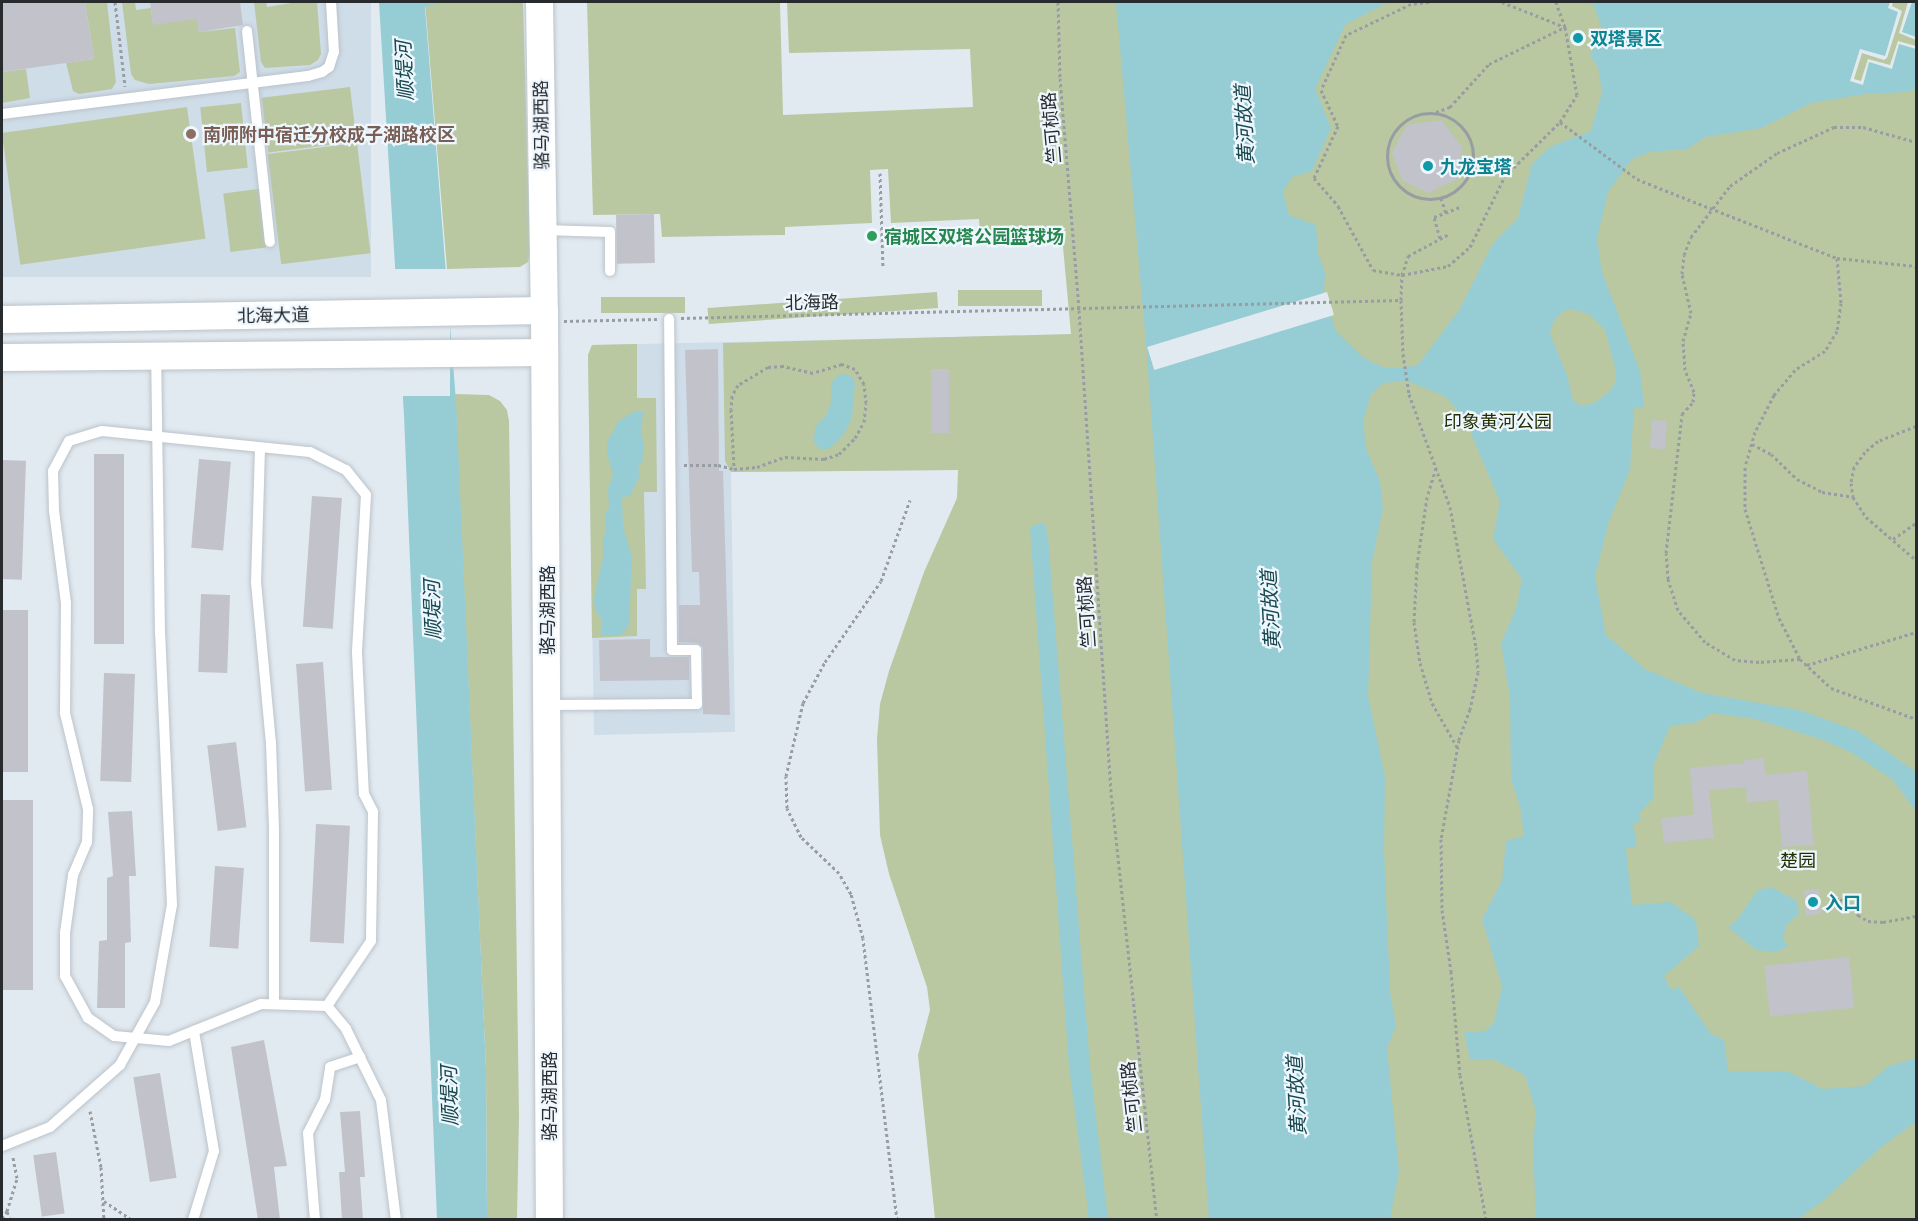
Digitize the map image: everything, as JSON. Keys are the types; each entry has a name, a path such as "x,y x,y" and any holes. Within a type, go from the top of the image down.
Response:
{"street":[{"name":"骆马湖西路","path":"539,2 548,705 549,1220"},
{"name":"北海大道","path":"2,319 489,310 544,316"},
{"path":"2,357 544,352"}],"lane":[{"path":"2,114 308,76 329,67 334,52 332,2"},
{"path":"247,31 270,242"},
{"path":"543,230 610,232 610,271"},
{"path":"548,705 697,704 696,650 672,650 669,319"},
{"path":"5,1144 50,1127 120,1065 155,1002 172,905 160,634 156,356"},
{"path":"327,1006 371,941 374,812 364,794 357,653 366,495 346,470 310,452 102,431 69,441 53,471 54,511 66,603 65,713 88,809 87,842 73,875 66,921 65,975 88,1018 114,1035 135,1038 170,1041 261,1004 327,1006 346,1029 381,1100 396,1220"},
{"path":"260,447 256,582 271,743 274,1004"},
{"path":"193,1220 214,1151 194,1031"},
{"path":"315,1220 308,1133 325,1100 330,1067 360,1057"}],"path":[{"path":"115,2 127,99"},
{"name":"竺可桢路","path":"1058,2 1060,78 1079,310 1112,801 1157,1220"},
{"path":"1429,2 1411,4 1346,34 1321,90 1338,126 1314,178 1338,206 1373,270 1402,275 1448,266 1470,247 1505,176 1560,122 1577,95 1565,27 1556,2"},
{"path":"1502,2 1565,27"},
{"path":"1435,113 1449,117 1461,126 1469,138 1473,153 1471,168 1465,181 1454,192 1441,198 1426,199 1412,195 1392,177 1387,151 1398,126 1415,116 1435,113 1450,107 1489,64 1565,27"},
{"path":"1560,122 1637,179 1837,258 1917,266"},
{"path":"1800,659 1759,662 1735,660 1705,642 1678,610 1668,579 1666,553 1682,414 1693,402 1694,392 1684,358 1683,340 1691,313 1682,274 1684,255 1691,237 1730,186 1777,153 1834,127 1863,127 1917,142"},
{"path":"880,173 884,266"},
{"path":"1441,198 1446,213"},
{"path":"1441,239 1434,217 1462,206"},
{"path":"1449,234 1408,256 1402,275 1403,354 1409,394 1450,507 1476,647 1478,672 1470,709 1457,747 1441,839 1442,910 1451,971 1460,1075 1486,1220"},
{"path":"1837,258 1841,303 1837,330 1825,351 1795,370 1774,395 1755,432 1745,467 1745,509 1779,618 1800,659 1831,688 1917,719"},
{"name":"北海路","path":"544,316 669,319 1132,309 1401,300"},
{"path":"670,465 718,465 734,469 757,467 785,458 824,459 839,454 855,438 864,422 866,403 864,384 855,369 842,364 813,373 783,366 768,367 738,385 732,396 731,409 734,469"},
{"path":"1917,426 1878,441 1865,452 1854,468 1851,483 1853,496 1866,517 1917,560"},
{"path":"1752,444 1772,454 1797,479 1822,492 1853,496"},
{"path":"1437,466 1426,497 1417,565 1414,622 1420,663 1432,703 1457,747"},
{"path":"897,1220 863,938 851,894 839,873 801,837 787,808 786,776 803,704 825,662 881,581 910,500"},
{"path":"1892,539 1917,523"},
{"path":"1807,665 1917,632"},
{"path":"1830,900 1840,899 1850,904 1857,915 1868,921 1883,922 1917,916"},
{"path":"87,1095 104,1201 104,1220"},
{"path":"2,1218 7,1211 16,1178 5,1144"},
{"path":"104,1201 132,1220"},
{"path":"7,1211 10,1220"}],"shaded area":[{"name":"南师附中宿迁分校成子湖路校区","path":"2,2 371,2 371,277 2,277"},
{"path":"995,336 995,362 958,470 731,472 735,732 594,735 588,355 592,345"}],"green space":[{"path":"85,2 107,2 116,82 112,89 79,94 73,91 66,63 94,59"},
{"path":"122,2 135,2 136,10 151,8 153,24 195,2 199,32 235,28 240,72 234,76 149,84 135,80 131,74"},
{"path":"254,2 266,2 267,7 298,2 317,2 321,54 318,60 310,65 265,68 261,62"},
{"path":"425,2 523,2 530,253 528,262 520,267 447,269"},
{"name":"印象黄河公园","path":"587,2 780,2 783,115 973,107 970,49 789,53 787,2 1916,2 1916,1219 935,1219 918,1055 930,1010 927,987 889,874 880,835 877,739 880,704 889,671 924,572 957,498 958,470 731,472 725,461 723,343 1071,334 1062,236 980,236 979,219 891,223 888,169 870,170 872,223 785,227 785,235 662,237 660,214 593,215"},
{"path":"26,69 30,98 2,103 2,72"},
{"path":"350,87 357,142 268,152 262,98"},
{"path":"241,103 248,168 207,172 200,107"},
{"path":"187,107 206,239 20,265 2,133"},
{"path":"357,143 371,253 281,264 268,154"},
{"path":"259,189 266,248 230,252 223,193"},
{"path":"958,290 1042,290 1042,306 958,306"},
{"path":"937,292 938,308 709,324 708,308"},
{"path":"601,297 685,297 685,313 601,313"},
{"path":"637,344 637,398 656,398 657,492 644,492 646,589 637,589 637,636 592,638 588,355 592,345"},
{"path":"455,394 489,395 500,401 507,410 509,421 519,1117 517,1219 487,1219 486,1069"}],"water":[{"name":"顺堤河","path":"379,2 443,2 425,7 456,401 486,1069 487,1219 437,1219 404,415"},
{"name":"黄河故道","path":"1116,2 1388,2 1345,25 1315,89 1331,128 1312,171 1292,177 1283,192 1289,215 1316,225 1318,253 1325,273 1324,296 1336,331 1364,358 1385,368 1417,366 1460,309 1492,245 1518,218 1532,164 1550,147 1591,131 1602,92 1598,67 1590,55 1604,33 1593,4 1588,2 1890,2 1888,8 1899,11 1885,57 1860,49 1850,81 1863,84 1869,62 1892,68 1899,44 1916,49 1916,89 1908,92 1865,94 1811,103 1761,128 1705,137 1687,149 1650,152 1632,159 1608,192 1597,239 1602,272 1640,371 1644,407 1634,407 1630,470 1609,521 1595,577 1606,635 1645,669 1702,693 1799,710 1858,731 1916,772 1916,811 1892,779 1852,753 1823,740 1755,719 1712,713 1697,722 1670,726 1654,764 1653,798 1639,814 1641,821 1633,824 1637,846 1626,848 1632,905 1670,902 1696,920 1699,946 1664,976 1671,990 1679,987 1711,1034 1724,1040 1728,1071 1787,1071 1823,1089 1865,1086 1889,1066 1916,1058 1916,1122 1881,1147 1824,1200 1798,1219 1536,1219 1533,1146 1536,1112 1525,1075 1495,1060 1470,1059 1464,1032 1485,1031 1494,1023 1502,986 1482,919 1502,881 1506,841 1524,836 1520,806 1511,779 1510,698 1502,649 1502,641 1516,609 1522,579 1493,539 1500,502 1465,419 1446,397 1408,381 1384,383 1371,394 1363,421 1366,449 1380,481 1383,508 1372,562 1368,696 1385,776 1384,850 1390,991 1396,1026 1387,1048 1399,1171 1390,1219 1209,1219 1147,355","holes":["1571,309 1589,314 1605,330 1616,371 1616,381 1611,390 1596,402 1583,406 1573,401 1567,375 1550,334 1553,323 1561,312"]},
{"path":"1911,2 1916,2 1916,37 1902,33"},
{"path":"844,374 851,376 855,383 852,416 839,440 830,448 820,450 814,442 815,428 827,414 831,402 831,384 837,376"},
{"path":"635,411 643,412 642,463 638,467 640,475 630,496 622,497 623,526 632,558 629,624 625,632 617,636 601,636 602,620 595,609 594,599 603,558 603,536 606,534 605,513 609,508 608,489 613,475 607,453 607,442 619,421"},
{"path":"1045,524 1048,537 1090,1066 1108,1219 1089,1219 1069,1066 1030,527"},
{"path":"1771,887 1797,901 1799,914 1786,925 1783,939 1788,946 1776,952 1756,950 1728,927 1737,920 1757,891"}],"pier":[{"path":"1890,2 1893,2 1892,6 1902,11 1887,58 1884,60 1862,53 1854,79 1861,81 1868,59 1890,65 1898,41 1916,46 1916,49 1899,44 1892,69 1869,62 1863,85 1850,81 1860,49 1885,56 1898,12 1888,8"},
{"path":"1908,2 1912,2 1902,32 1916,37 1916,40 1899,33"},
{"path":"392,269 450,269 450,396 392,396"},
{"path":"1327,292 1334,315 1154,370 1147,347"}],"building":[{"path":"2,2 85,2 94,59 2,72"},
{"path":"150,2 240,2 243,25 199,32 197,19 153,25"},
{"name":"九龙宝塔","path":"1441,120 1462,147 1457,179 1428,193 1403,181 1392,153 1407,125"},
{"path":"654,214 655,263 617,264 616,215"},
{"path":"718,349 719,471 723,471 730,715 703,714 703,647 697,643 679,642 679,605 700,605 699,572 692,572 685,350"},
{"path":"931,369 949,369 949,433 931,433"},
{"path":"1652,420 1667,421 1665,449 1650,448"},
{"path":"94,454 124,454 124,644 94,644"},
{"path":"199,459 231,462 223,550 191,548"},
{"path":"2,460 26,461 22,580 2,579"},
{"path":"312,496 342,498 333,629 303,627"},
{"path":"201,594 230,595 227,673 198,672"},
{"path":"2,610 28,610 28,772 2,772"},
{"path":"650,639 650,657 689,657 689,680 600,681 599,640"},
{"path":"323,662 332,790 305,792 296,664"},
{"path":"104,673 135,674 131,782 100,781"},
{"path":"236,742 246,827 218,831 207,746"},
{"path":"1764,758 1765,775 1807,771 1814,845 1782,847 1778,800 1747,803 1746,787 1709,790 1714,838 1664,843 1661,818 1694,815 1690,768 1744,763 1743,760"},
{"path":"3,800 33,800 33,990 3,990"},
{"path":"132,811 136,876 129,876 131,942 125,943 125,1008 97,1008 99,941 107,940 107,878 113,876 108,812"},
{"path":"316,824 350,826 344,944 310,942"},
{"path":"215,866 244,868 238,949 209,947"},
{"name":"入口","path":"1819,889 1821,914 1806,915 1804,890"},
{"path":"1849,957 1854,1008 1770,1017 1764,966"},
{"path":"264,1040 287,1166 274,1167 280,1220 258,1220 231,1047"},
{"path":"160,1073 177,1178 150,1182 133,1077"},
{"path":"360,1111 365,1177 360,1177 363,1220 342,1220 339,1172 345,1172 340,1112"},
{"path":"56,1152 65,1213 42,1217 33,1155"}],"place":[{"name":"双塔景区","path":"1578,38"},
{"name":"南师附中宿迁分校成子湖路校区","path":"191,134"},
{"name":"九龙宝塔","path":"1428,166"},
{"name":"宿城区双塔公园篮球场","path":"872,236"},
{"name":"入口","path":"1813,902"}],"park label":[{"name":"楚园","path":"1798,860"}]}
